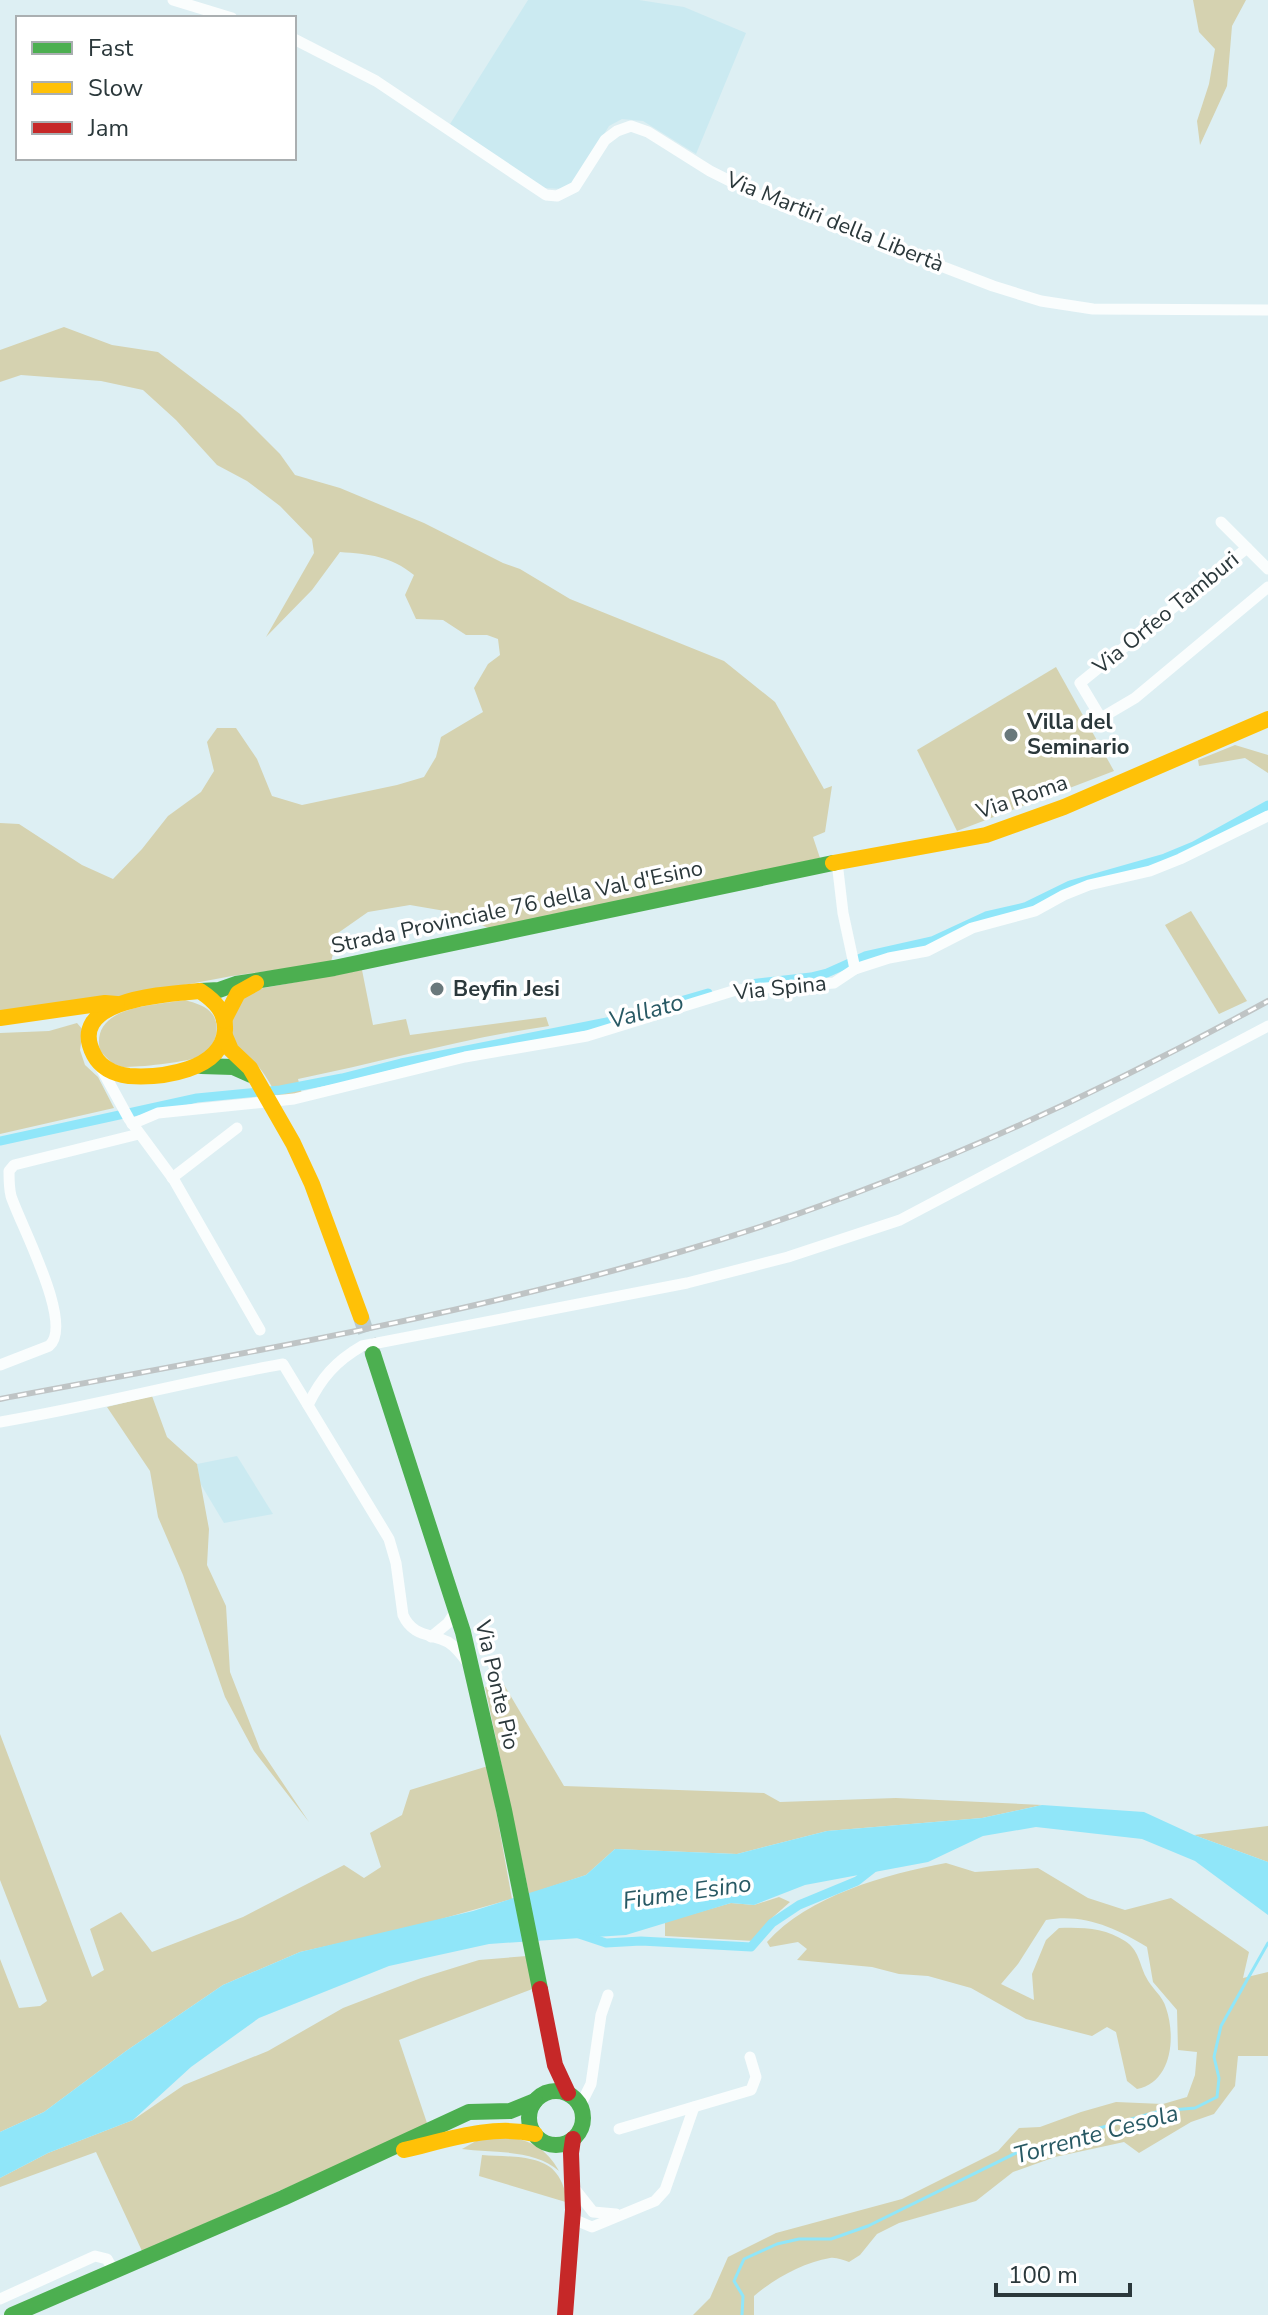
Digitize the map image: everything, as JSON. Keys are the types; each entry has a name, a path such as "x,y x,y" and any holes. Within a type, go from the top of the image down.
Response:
{"main road":[{"name":"Via Roma","path":"779,875 986,835 1064,807 1268,719"},
{"name":"Strada Provinciale 76 della Val d'Esino","path":"39,1014 219,990 236,984 487,937 779,875"},
{"name":"Strada Provinciale 76 della Val d'Esino","path":"195,1067 219,1051 238,993 263,979"},
{"path":"200,991 214,999 231,1050 243,1060 263,1090 312,1184 361,1317"},
{"path":"119,1004 99,1016 92,1027 92,1052 100,1066 120,1075 134,1076 195,1067 230,1066 242,1069 263,1090"},
{"path":"0,1018 39,1014 80,1016 92,1027"},
{"name":"Via Ponte Pio","path":"373,1354 457,1609 504,1810 558,2076 577,2097"},
{"name":"Via Ponte Pio","path":"540,2138 529,2118 547,2077 549,2034"},
{"path":"12,2315 469,2112 510,2111 556,2091 577,2097 582,2124 573,2139 570,2157 574,2187 573,2219 565,2315"},
{"path":"360,2163 484,2133 521,2130 562,2144 573,2139"},
{"path":"540,2138 558,2157 574,2187"}],"street":[{"path":"173,0 225,16"},
{"name":"Via Martiri della Libertà","path":"296,40 376,81 546,195 557,196 575,187 605,140 631,126 648,132 710,171 766,199 993,286 1041,301 1093,309 1268,310"},
{"path":"1221,522 1268,569"},
{"name":"Via Orfeo Tamburi","path":"1247,548 1080,683 1101,718 1135,698 1268,587"},
{"name":"Via Spina","path":"0,1365 49,1346 54,1342 58,1329 37,1253 11,1195 9,1171 14,1165 133,1126 158,1113 263,1090 294,1099 465,1057 587,1036 736,990 834,983 854,964 927,951 972,928 1035,911 1089,885 1150,871 1268,816"},
{"path":"837,862 843,913 854,964"},
{"path":"308,1405 319,1382 340,1359 362,1346 687,1283 788,1257 900,1220 1268,1026"},
{"path":"100,1066 133,1126 172,1178 260,1330"},
{"path":"121,1105 125,1086 134,1076"},
{"path":"172,1178 237,1128"},
{"path":"0,1422 283,1364 389,1539 406,1623 412,1630 448,1642 456,1641 463,1632"},
{"path":"430,1637 448,1623 457,1609"},
{"path":"430,1637 446,1630 463,1632"},
{"path":"448,1642 459,1651 471,1669"},
{"path":"577,2097 591,2084 601,2015 608,1995"},
{"path":"619,2129 751,2090 756,2077 750,2057"},
{"path":"572,2247 592,2227 655,2201 665,2190 694,2107"},
{"path":"574,2187 593,2212 625,2213"},
{"path":"573,2219 592,2227"},
{"path":"0,2299 95,2256 107,2259 113,2270"}],"shaded area":[{"path":"528,0 639,0 684,7 746,33 696,154 643,121 622,119 609,126 574,183 565,189 543,188 450,124"},
{"path":"1193,0 1246,0 1232,26 1227,86 1200,145 1197,121 1209,84 1215,49 1199,32"},
{"path":"64,327 112,345 158,352 240,414 280,454 295,475 340,488 424,523 520,569 570,599 724,661 775,702 824,789 832,786 825,832 813,837 820,858 494,930 445,911 410,905 368,912 338,933 331,962 120,997 0,1012 0,823 19,824 82,865 113,879 168,816 201,792 214,771 207,742 217,728 236,728 257,759 272,796 302,805 424,777 436,757 441,737 483,712 474,688 488,664 500,655 498,639 487,635 466,635 443,620 416,619 405,595 414,575 405,569 379,557 340,552 312,590 266,637 314,553 312,539 280,506 247,481 217,465 176,420 143,390 101,381 21,375 0,382 0,350"},
{"path":"1056,667 1114,771 957,831 917,750"},
{"path":"1235,745 1268,755 1268,773 1245,758 1199,766 1198,760"},
{"path":"1191,911 1247,1001 1219,1014 1165,925"},
{"path":"362,970 373,1025 406,1019 410,1035 546,1017 549,1026 298,1079 302,1094 278,1097 262,1071 234,1040 231,1026 238,1005 252,990"},
{"path":"185,1000 208,1009 216,1021 215,1039 204,1054 172,1063 123,1067 113,1064 100,1051 100,1036 105,1024 114,1016 127,1010"},
{"path":"77,1023 83,1030 80,1050 85,1065 98,1077 114,1108 0,1134 0,1033 49,1031"},
{"path":"152,1396 167,1437 197,1464 209,1529 207,1565 226,1606 230,1672 260,1749 309,1822 254,1751 225,1697 183,1575 158,1517 150,1471 107,1407"},
{"path":"237,1456 273,1514 224,1523 200,1483 197,1464"},
{"path":"503,1683 564,1786 764,1793 780,1802 896,1798 1042,1805 982,1818 827,1831 737,1854 615,1849 586,1875 529,1894 485,1687"},
{"path":"0,1734 92,1977 104,1970 90,1929 121,1912 152,1952 243,1917 344,1865 364,1878 381,1867 370,1833 402,1815 410,1790 488,1766 512,1899 413,1927 300,1952 223,1985 44,2112 0,2132 0,1959 19,2008 40,2006 47,2001 0,1880"},
{"path":"1268,1826 1268,1862 1194,1835"},
{"path":"946,1863 975,1872 1038,1868 1088,1898 1125,1910 1171,1898 1249,1952 1243,1978 1268,1972 1268,2056 1238,2056 1235,2086 1214,2114 1191,2122 1139,2153 1124,2142 1055,2157 1013,2172 976,2201 899,2223 877,2234 860,2255 849,2262 830,2258 790,2272 754,2296 754,2315 693,2315 710,2298 728,2257 776,2233 902,2199 998,2151 1019,2128 1040,2127 1116,2102 1163,2104 1187,2097 1195,2075 1197,2052 1178,2050 1177,2010 1153,1982 1147,1947 1111,1928 1086,1920 1046,1920 1018,1964 1001,1984 1034,2000 1032,1974 1046,1940 1059,1928 1102,1931 1130,1945 1164,2004 1171,2032 1164,2068 1149,2085 1137,2089 1127,2081 1116,2032 1107,2027 1092,2036 1026,2019 971,1988 928,1976 797,1960 807,1949 798,1942 770,1947 767,1942 804,1912 849,1889"},
{"path":"779,1897 790,1902 754,1941 665,1936 665,1922 731,1903 754,1905"},
{"path":"527,1956 535,1988 399,2040 428,2126 142,2251 96,2152 0,2187 0,2178 48,2153 133,2120 184,2085 268,2051 343,2008 479,1960"},
{"path":"502,2136 520,2139 542,2150 559,2171 526,2155 462,2149 476,2141"},
{"path":"482,2155 542,2162 556,2173 569,2203 479,2176"}],"water":[{"name":"Fiume Esino","path":"1042,1805 1144,1812 1194,1835 1268,1862 1268,1915 1195,1861 1142,1839 1036,1827 983,1836 928,1862 805,1885 754,1905 731,1903 626,1935 489,1944 389,1966 259,2018 191,2067 133,2120 48,2153 0,2178 0,2132 44,2112 223,1985 300,1952 473,1911 586,1875 615,1849 737,1854 827,1831 982,1818"}],"waterway":[{"name":"Vallato","path":"750,984 811,977 865,956 932,941 986,916 1025,907 1070,885 1165,858 1194,846 1268,805"},
{"name":"Vallato","path":"0,1141 197,1098 280,1090 342,1078 401,1063 612,1021 708,993"},
{"path":"579,1934 606,1943 641,1941 751,1947 772,1923 799,1905 857,1881 876,1866"},
{"name":"Torrente Cesola","path":"742,2315 743,2296 734,2281 744,2259 777,2244 799,2239 831,2239 868,2226 1022,2150 1160,2111 1195,2108 1217,2097 1219,2078 1214,2057 1221,2026 1268,1943"}],"tunnel":[{"path":"361,1317 373,1354"}],"railway":[{"path":"0,1399 255,1351 509,1297 676,1253 753,1229 829,1203 979,1143 1125,1075 1268,1001"}],"traffic: fast":[{"path":"200,991 334,968 833,863"},
{"path":"201,1066 233,1067 251,1075"},
{"path":"373,1354 463,1632 504,1810 540,1989"},
{"path":"556,2091 575,2099 583,2118 575,2137 556,2145 537,2137 529,2118 537,2099 556,2091"},
{"path":"12,2315 283,2198 469,2112 510,2111 535,2101"}],"traffic: slow":[{"path":"833,863 986,835 1064,807 1268,719"},
{"path":"224,1020 238,993 256,983"},
{"path":"200,991 218,1008 224,1018 225,1030 221,1044 202,1063 173,1073 129,1076 108,1070 94,1055 89,1036 94,1021 106,1010 145,998 200,991"},
{"path":"0,1018 105,1003 117,1004"},
{"path":"225,1036 231,1050 250,1068 293,1143 312,1184 361,1317"},
{"path":"404,2150 486,2132 535,2134"}],"traffic: jam":[{"path":"540,1989 555,2065 568,2093"},
{"path":"565,2315 573,2210 573,2139"}],"place":[{"name":"Villa del Seminario","path":"1011,735"},
{"name":"Beyfin Jesi","path":"437,989"}]}
